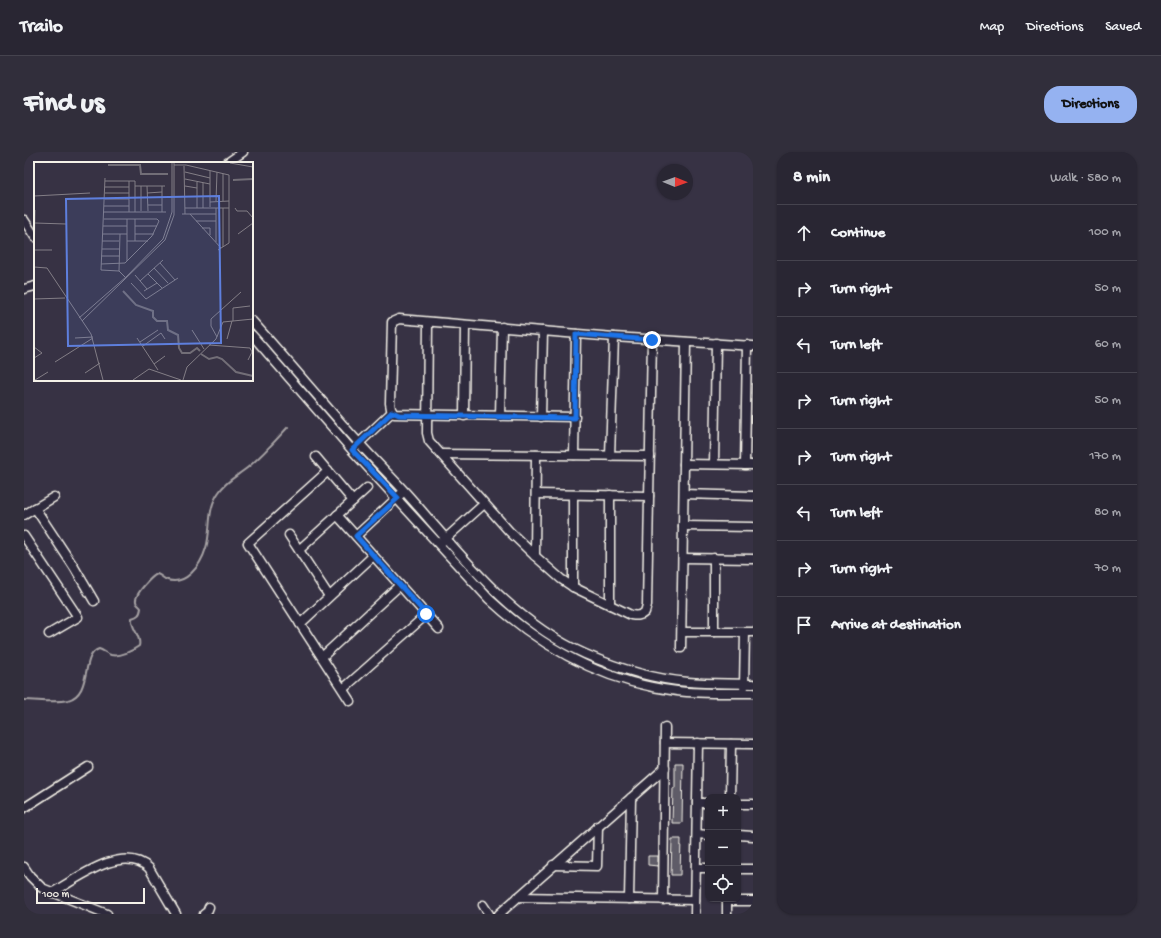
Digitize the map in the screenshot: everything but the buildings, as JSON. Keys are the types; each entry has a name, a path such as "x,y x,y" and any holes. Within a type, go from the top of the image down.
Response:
{"street":[{"path":"228,162 243,152"},
{"path":"24,220 34,235"},
{"path":"24,289 34,286"},
{"path":"392,412 390,403 392,322 399,319 652,340 750,346 749,465 684,464"},
{"path":"253,322 359,443 496,592 514,609 546,632 584,653 625,669 645,675 678,681 753,684"},
{"path":"428,322 428,438 484,504 535,556 561,579 573,587 636,616 643,614 646,609 652,340"},
{"path":"464,416 465,325"},
{"path":"500,416 502,327"},
{"path":"541,417 542,331"},
{"path":"574,455 576,334"},
{"path":"253,336 352,450 398,498 438,545 489,599 508,616 541,640 580,662 642,684 676,691 753,693"},
{"path":"610,456 614,337"},
{"path":"681,648 686,342"},
{"path":"714,464 716,343"},
{"path":"352,450 392,412"},
{"path":"392,412 399,415 575,418"},
{"path":"441,454 650,456"},
{"path":"535,556 536,455"},
{"path":"316,457 354,501"},
{"path":"328,471 248,543 350,701"},
{"path":"299,550 367,488"},
{"path":"356,536 404,491"},
{"path":"536,494 649,496"},
{"path":"573,494 573,587"},
{"path":"684,494 753,496"},
{"path":"610,495 610,605"},
{"path":"24,516 54,497"},
{"path":"438,545 484,504"},
{"path":"35,508 74,566 94,601"},
{"path":"337,515 438,629"},
{"path":"683,526 753,527"},
{"path":"289,535 329,596"},
{"path":"24,536 78,617 49,634"},
{"path":"300,624 373,556"},
{"path":"683,558 753,559"},
{"path":"714,558 714,632"},
{"path":"322,657 400,585"},
{"path":"343,689 426,614"},
{"path":"541,640 546,632"},
{"path":"682,632 749,632 744,693"},
{"path":"622,678 625,669"},
{"path":"663,900 665,727"},
{"path":"665,743 753,744"},
{"path":"695,914 698,743"},
{"path":"730,794 731,744"},
{"path":"24,808 88,767"},
{"path":"499,914 665,768"},
{"path":"629,899 631,798"},
{"path":"697,803 705,803"},
{"path":"741,804 753,804"},
{"path":"553,865 598,866 598,826"},
{"path":"696,834 705,834"},
{"path":"741,835 753,836"},
{"path":"52,893 96,867 119,860 136,860 144,863 149,868 176,914"},
{"path":"24,867 36,884 52,893 107,914"},
{"path":"696,868 705,868"},
{"path":"741,869 753,869"},
{"path":"518,897 695,900"},
{"path":"741,901 753,902"},
{"path":"727,902 727,914"},
{"path":"483,905 489,914"},
{"path":"204,914 209,910 209,907"}],"waterway":[{"path":"24,700 68,700 76,696 81,690 87,666 93,653 99,649 111,655 118,655 129,652 139,646 139,639 133,625 132,618 136,617 141,610 136,601 141,589 157,574 172,581 179,580 185,578 196,568 204,555 208,541 212,506 219,492 228,482 258,458 288,427"}],"route":[{"path":"426,614 356,536 398,498 352,450 392,412 399,415 575,418 576,334 652,340"}]}
